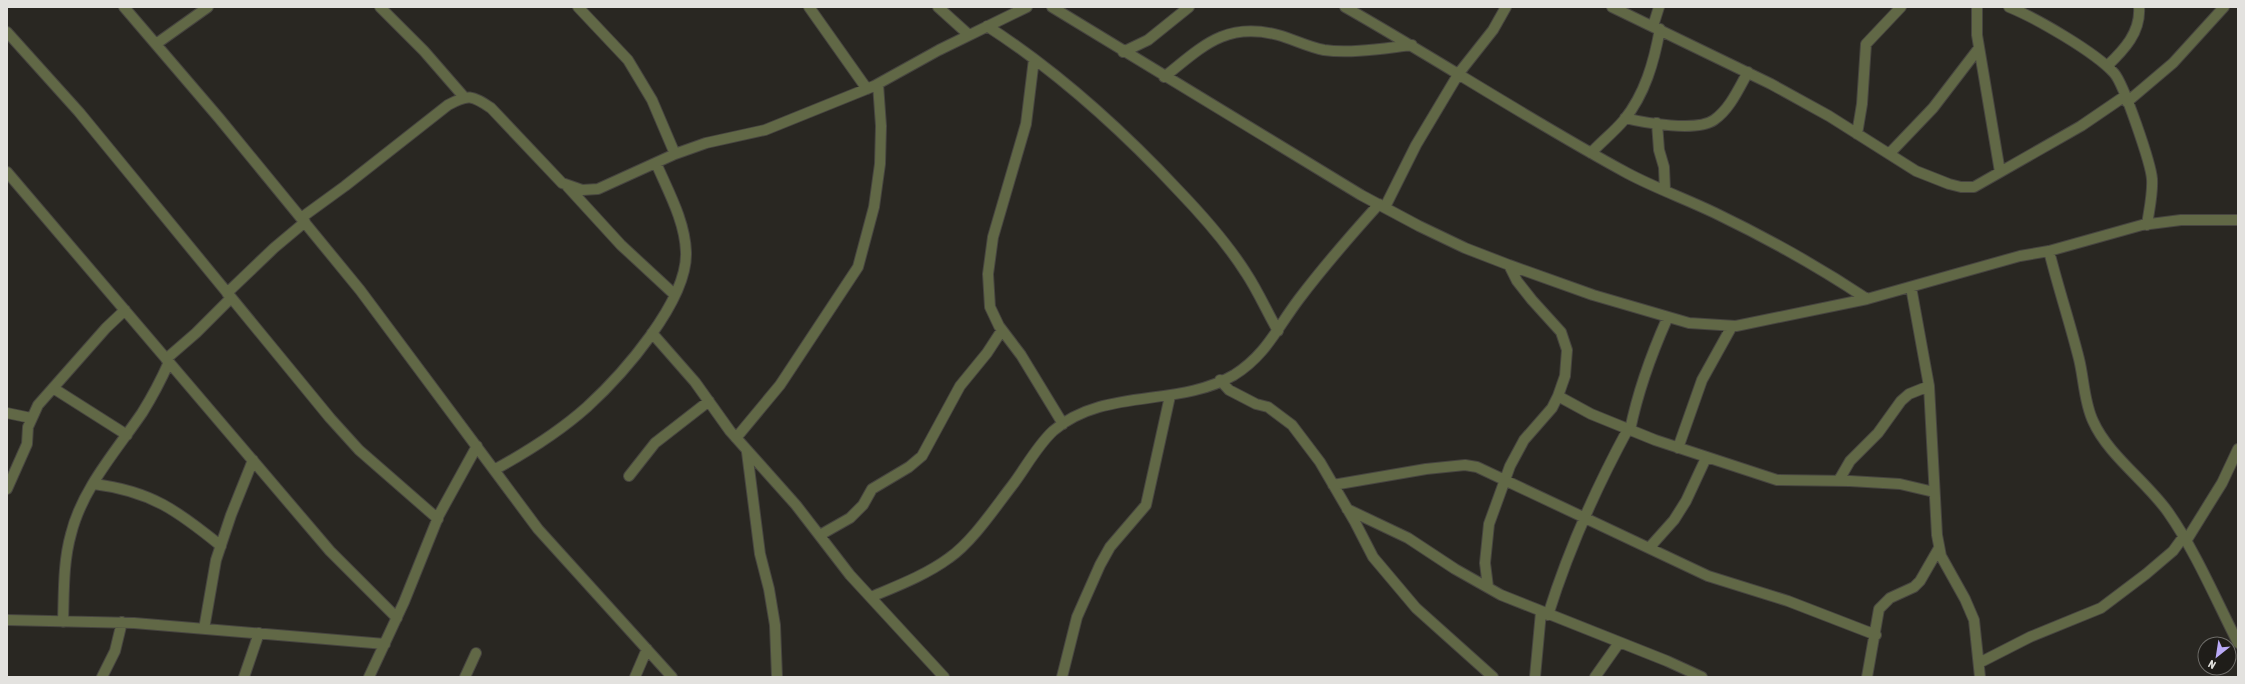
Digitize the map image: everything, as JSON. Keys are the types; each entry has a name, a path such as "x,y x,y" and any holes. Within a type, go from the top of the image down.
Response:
{"street":[{"path":"124,7 360,290 538,529 672,677"},
{"path":"156,44 208,7"},
{"path":"380,7 424,51 464,97"},
{"path":"578,7 628,60 652,100 675,154"},
{"path":"589,18 592,7"},
{"path":"809,7 867,89"},
{"path":"938,7 969,35"},
{"path":"566,184 582,190 598,189 675,154 706,143 765,130 878,84 969,35 1027,7"},
{"path":"1052,7 1164,77 1382,206 1465,248 1593,295 1667,318 1706,326 1732,326 1868,300 2020,256 2049,251 2147,225 2181,220 2237,218"},
{"path":"1123,52 1148,40 1188,7"},
{"path":"1345,7 1412,45 1591,153 1629,174 1715,213 1795,255 1868,300"},
{"path":"872,597 916,577 950,558 982,524 1038,448 1054,431 1074,417 1117,402 1170,396 1220,380 1233,375 1256,358 1278,331 1298,300 1348,238 1382,206 1459,73 1493,30 1506,7"},
{"path":"1612,7 1748,72 1829,116 1922,174 1960,187 1974,187 2126,99 2173,63 2224,7"},
{"path":"1591,153 1625,118 1646,82 1654,61 1659,7"},
{"path":"1857,134 1862,104 1866,44 1901,7"},
{"path":"1977,7 1979,48 2000,172"},
{"path":"2008,7 2041,23 2107,66 2115,74 2126,99 2151,169 2152,190 2147,225"},
{"path":"2107,66 2122,52 2137,27 2139,7"},
{"path":"987,26 1034,59 1114,126 1187,199 1220,237 1246,272 1278,331"},
{"path":"1164,77 1208,42 1235,31 1278,35 1325,50 1377,49 1412,45"},
{"path":"7,32 79,112 229,296 359,450 438,519"},
{"path":"1889,154 1933,108 1979,48"},
{"path":"1034,59 1026,124 993,237 988,274 990,307 1002,330 1021,355 1064,424"},
{"path":"1625,118 1657,123 1694,126 1706,124 1714,120 1732,100 1748,72"},
{"path":"736,438 780,385 858,267 874,207 880,164 881,126 878,84"},
{"path":"63,622 66,563 71,533 84,502 94,484 153,394 167,361 196,333 274,248 303,220 448,106 464,97 477,98 491,108 566,184 621,245 675,295"},
{"path":"1657,123 1659,150 1664,167 1665,190"},
{"path":"494,470 541,442 588,406 622,371 652,333 675,295 683,273 686,252 684,236 678,215 656,163"},
{"path":"7,172 330,551 397,618"},
{"path":"2049,251 2079,358 2088,407 2093,422 2104,439 2154,494 2185,539 2238,643"},
{"path":"1488,587 1485,563 1486,543 1490,524 1504,481 1524,440 1552,408 1558,396 1565,376 1567,350 1565,339 1561,332 1547,319 1521,286 1509,265"},
{"path":"1911,287 1928,386 1934,452 1934,492 1941,556 1974,620 1980,677"},
{"path":"7,489 27,444 31,418 38,405 106,328 125,310"},
{"path":"1535,677 1545,614 1603,477 1629,429 1635,404 1648,364 1667,318"},
{"path":"1678,448 1702,380 1732,326"},
{"path":"820,535 850,518 863,505 872,489 909,467 922,456 960,386 987,353 1002,330"},
{"path":"652,333 695,382 736,438 820,535 850,575 872,597 944,677"},
{"path":"1220,380 1229,390 1256,404 1268,407 1292,425 1320,462 1373,558 1416,608 1493,677"},
{"path":"1839,480 1850,461 1878,433 1901,401 1909,394 1928,386"},
{"path":"53,388 127,435"},
{"path":"1062,677 1077,618 1100,565 1110,547 1146,505 1170,396"},
{"path":"1558,396 1591,414 1678,448 1777,480 1839,480 1900,484 1934,492"},
{"path":"629,476 656,443 709,401"},
{"path":"7,413 31,418"},
{"path":"369,677 397,618 438,519 477,446"},
{"path":"1979,663 2030,637 2102,608 2146,574 2185,539 2222,483 2238,449"},
{"path":"747,450 760,554 769,589 775,626 777,677"},
{"path":"1648,548 1674,520 1686,501 1706,458"},
{"path":"204,629 209,597 221,546 231,515 253,460"},
{"path":"1333,485 1426,469 1465,465 1477,467 1708,576 1788,601 1876,635"},
{"path":"94,484 114,486 139,493 165,505 188,518 221,546"},
{"path":"1347,509 1408,538 1448,565 1488,587 1545,614 1667,661 1702,677"},
{"path":"1866,677 1876,635 1879,610 1882,604 1890,598 1914,587 1928,569 1940,548"},
{"path":"7,620 122,622 385,644"},
{"path":"102,677 115,650 122,622"},
{"path":"244,677 259,633"},
{"path":"1594,677 1619,643"},
{"path":"635,677 647,649"},
{"path":"465,677 476,653"}]}
